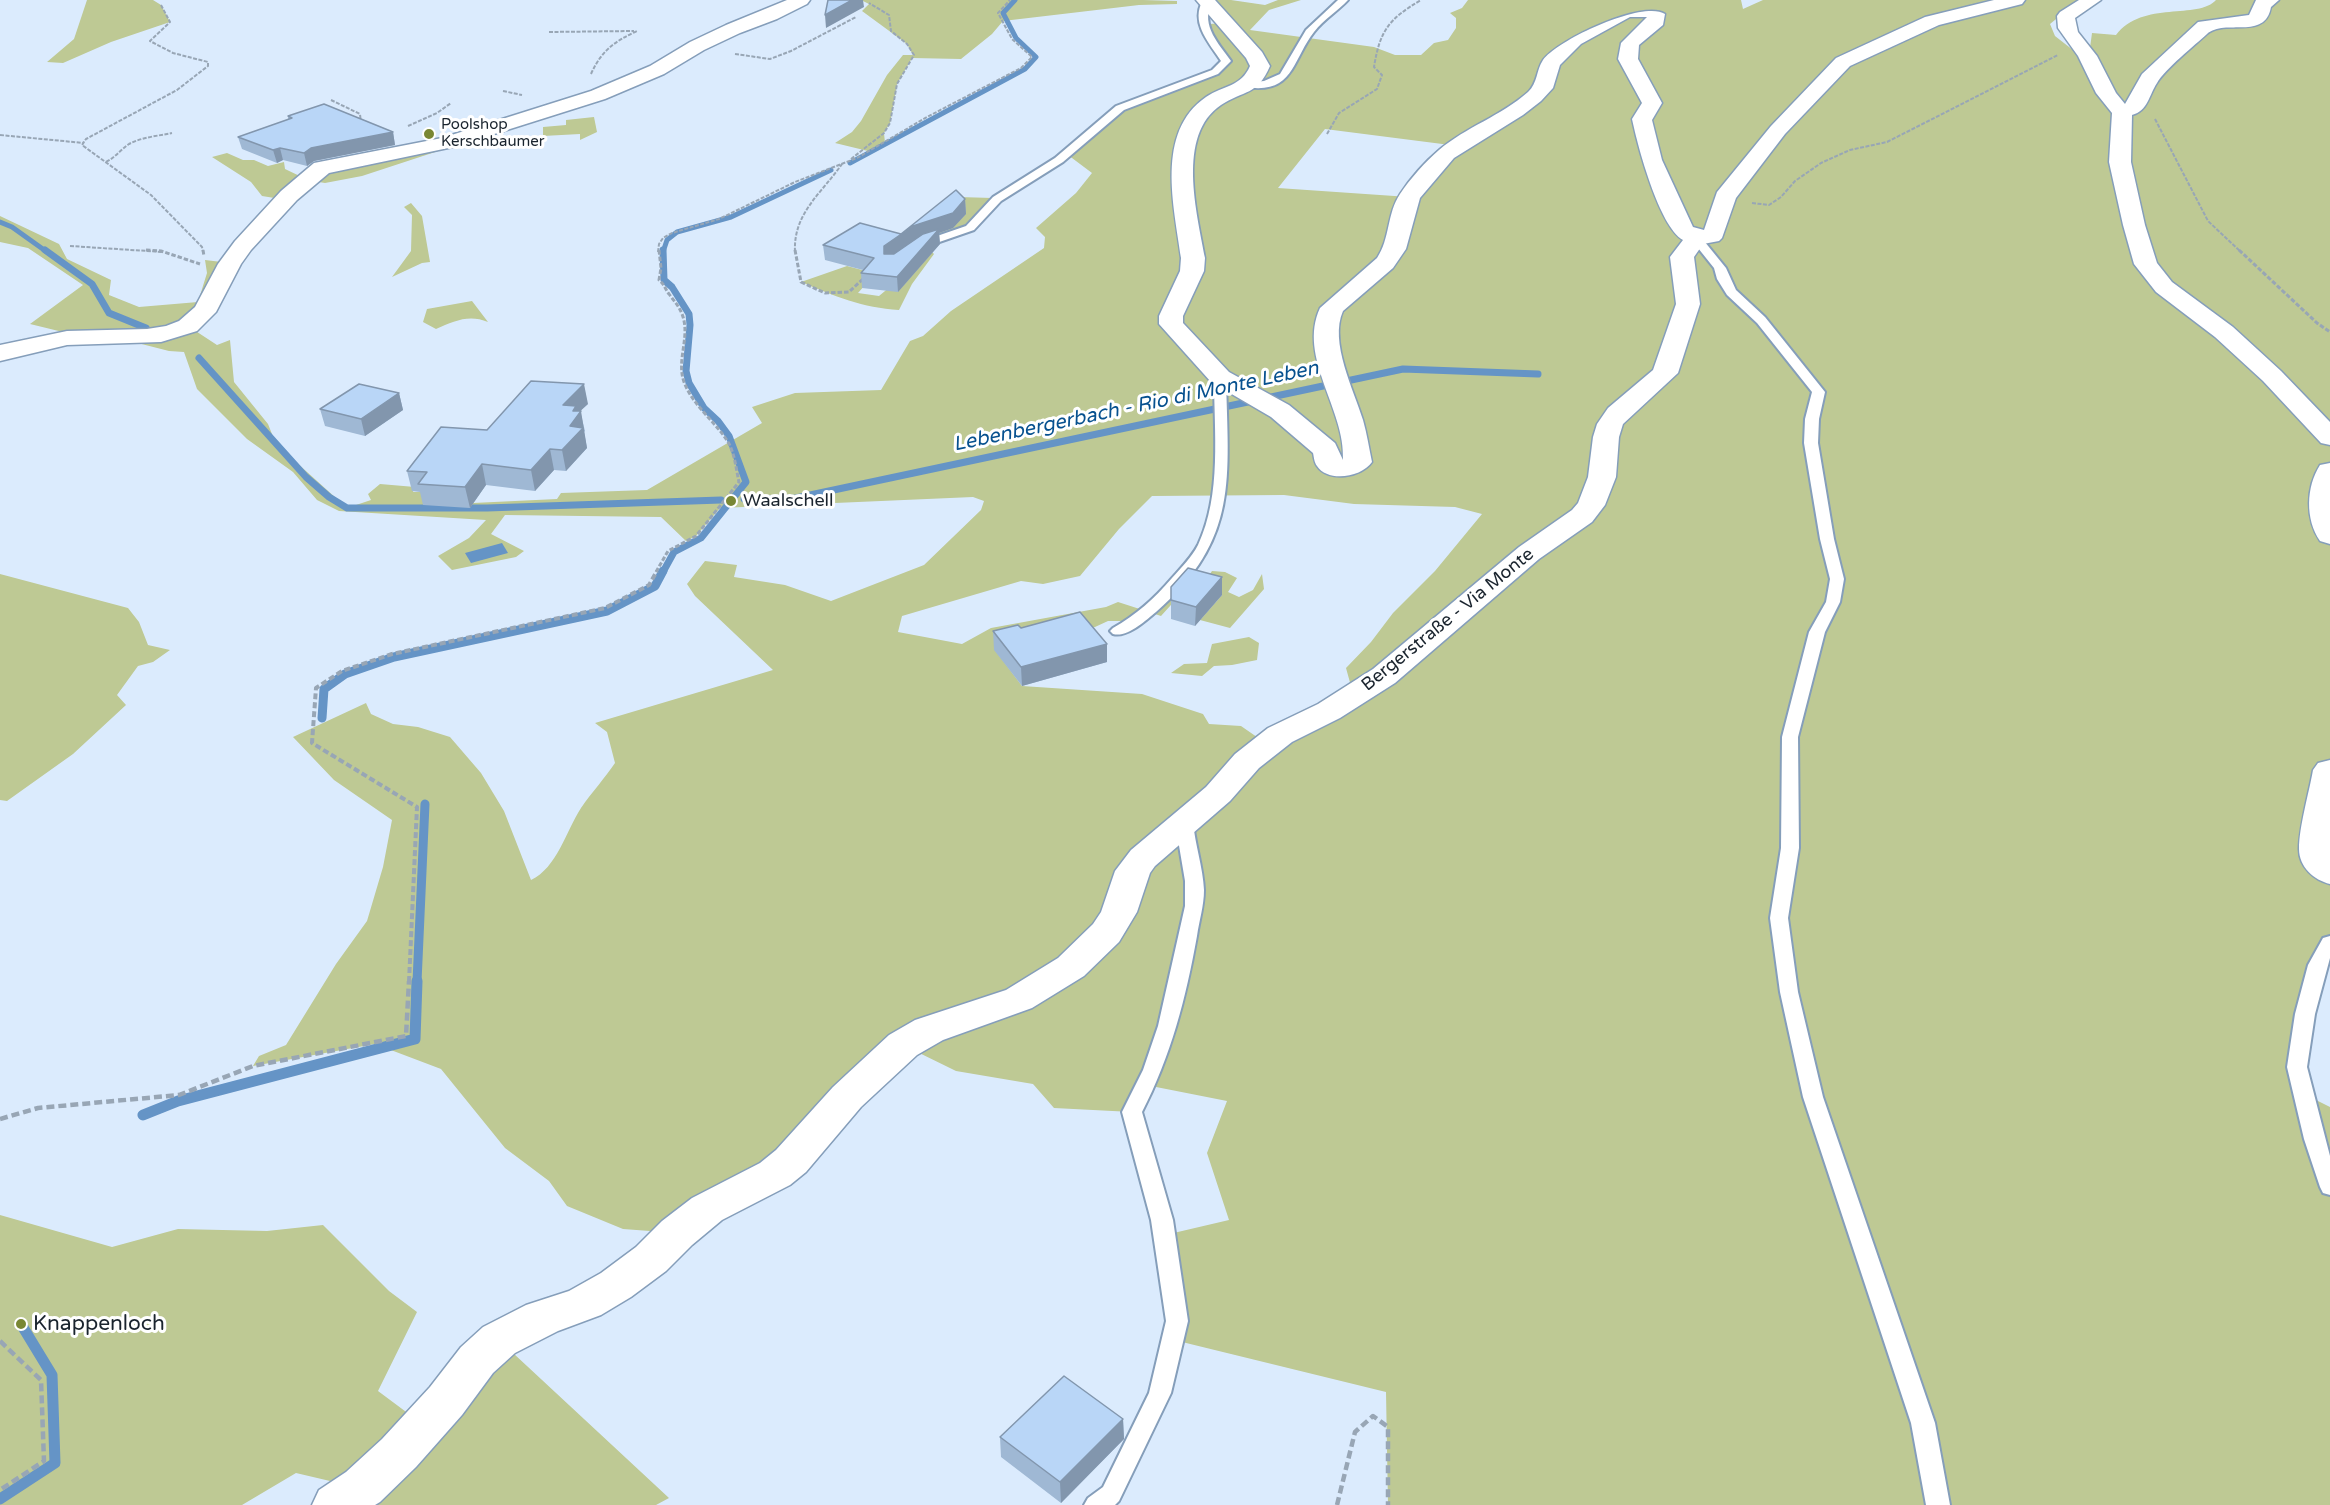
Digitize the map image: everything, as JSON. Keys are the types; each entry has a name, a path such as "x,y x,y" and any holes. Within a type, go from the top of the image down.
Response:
{"street":[{"path":"0,353 74,337 118,338 162,335 188,326 203,314 234,256 311,174 322,168 446,142 598,95 657,70 697,46 733,29 771,15 801,0"},
{"name":"Bergerstraße - Via Monte","path":"336,1505 363,1487 399,1453 446,1401 477,1360 499,1340 542,1318 585,1303 616,1285 651,1259 677,1233 707,1209 775,1174 791,1161 848,1097 903,1045 930,1030 1019,999 1071,967 1106,933 1119,912 1133,871 1143,858 1218,794 1247,761 1280,735 1329,711 1384,676 1529,553 1581,516 1591,505 1599,484 1610,424 1617,414 1665,373 1688,304 1682,257 1696,238 1711,236 1714,233 1725,197 1778,130 1843,62 1932,21 2016,0"},
{"path":"2092,0 2066,16 2066,26 2071,37 2094,68 2112,104 2127,110"},
{"path":"2127,110 2136,105 2149,78 2173,58 2198,30 2205,26 2254,20 2260,15 2262,4 2270,0"},
{"path":"1206,2 1255,56 1260,66 1248,85 1239,92 1226,95 1207,105 1194,117 1182,156 1193,258 1192,271 1171,316 1171,324 1220,377 1280,411 1325,449 1329,456 1328,463 1336,468 1352,467 1358,462 1352,423 1328,354 1327,319 1332,308 1385,263 1395,249 1409,197 1447,154 1516,111 1534,97 1543,88 1551,63 1574,40 1626,12 1645,10 1656,14 1656,21 1630,43 1628,59 1652,103 1642,119 1651,160 1684,231 1696,238"},
{"path":"2127,110 2120,162 2134,225 2146,264 2164,287 2224,332 2272,376 2330,436"},
{"path":"2330,471 2323,480 2323,495 2330,535"},
{"path":"2330,770 2316,849 2322,866 2330,873"}],"lane":[{"path":"1248,85 1276,82 1288,74 1309,32 1344,0"},
{"path":"891,265 919,245 941,240 970,228 997,199 1059,160 1120,108 1215,72 1223,66 1226,61 1203,24 1203,8 1206,2"},
{"path":"1696,238 1720,268 1723,279 1731,292 1761,320 1819,392 1812,419 1811,443 1827,539 1837,579 1833,602 1817,633 1790,737 1790,848 1779,918 1789,992 1813,1097 1923,1423 1938,1505"},
{"path":"1118,631 1137,621 1159,604 1204,547 1218,509 1221,476 1220,377"},
{"path":"1096,1505 1112,1494 1160,1393 1177,1321 1162,1220 1132,1112 1158,1057 1178,993 1196,890 1186,845 1185,822"},
{"path":"2330,942 2317,965 2305,1014 2297,1067 2314,1139 2330,1187"}],"path":[{"path":"0,1119 38,1108 178,1095 253,1066 406,1036 417,807 312,743 316,688 342,671 392,654 604,608 649,585 668,551 696,536 739,482 731,450 715,424 700,411 685,383 681,370 681,354 686,338 684,316 675,299 668,293 667,287 659,280 661,268 658,257 659,244 663,238 682,228 719,219 795,182 851,160 1021,68 1032,57 1012,39 999,13 1010,0"},
{"path":"1327,134 1340,113 1377,89 1382,75 1374,67 1380,35 1396,15 1421,0"},
{"path":"851,160 853,156 884,133 890,123 897,84 914,55 907,44 891,31 889,15 869,3"},
{"path":"161,5 170,22 150,41 173,53 208,62 208,66 177,90 86,139 82,145 151,195 202,247 205,260"},
{"path":"697,46 717,52 770,59 791,51 856,17"},
{"path":"549,32 637,31 610,43 594,65 592,74 583,81"},
{"path":"1725,197 1769,205 1781,197 1795,181 1821,163 1850,150 1887,142 2067,50 2080,62 2094,68"},
{"path":"331,100 360,114 361,123 356,128"},
{"path":"2127,110 2156,119 2208,221 2317,323 2330,332"},
{"path":"105,162 117,157 119,152 130,144 172,133"},
{"path":"0,135 84,143"},
{"path":"842,164 835,176 815,195 795,235 793,252 801,282 825,292 849,292 875,269 891,265"},
{"path":"70,246 161,251 206,267"},
{"path":"0,1341 41,1380 44,1461 0,1490"},
{"path":"1337,1505 1355,1432 1373,1416 1388,1427 1388,1505"}],"green space":[{"path":"87,0 153,0 161,5 170,22 111,42 63,63 47,62 74,39"},
{"path":"861,0 1143,0 1177,1 1177,4 1139,5 1003,21 992,34 961,59 912,58 897,84 890,123 884,133 885,143 868,151 835,143 852,132 861,121 887,75 903,55 913,55 907,44 862,11 869,4"},
{"path":"1212,0 1265,5 1278,0 1301,0 1269,10 1250,30 1374,47 1395,55 1421,55 1434,43 1448,40 1456,28 1456,18 1450,13 1462,8 1468,0 1741,0 1743,9 1763,0 2087,0 2050,24 2055,36 2078,54 2090,48 2092,33 2116,35 2127,24 2140,18 2197,9 2208,6 2216,0 2330,0 2330,964 2317,965 2304,1094 2330,1107 2330,1505 1388,1505 1386,1392 1178,1341 1165,1235 1229,1220 1207,1153 1227,1101 1146,1085 1132,1112 1054,1108 1033,1084 956,1071 903,1045 677,1233 623,1229 567,1206 549,1181 505,1148 441,1069 375,1044 253,1066 259,1056 286,1045 336,964 367,921 383,867 392,820 334,780 293,737 366,703 371,714 393,724 418,727 450,737 481,773 504,811 531,880 548,867 581,808 615,763 607,732 595,723 773,670 695,596 687,584 705,561 737,565 734,577 785,585 831,601 924,565 981,510 984,501 973,497 720,508 696,536 686,541 661,517 505,515 491,534 524,551 516,557 452,570 438,556 469,538 486,520 339,511 317,500 293,472 247,439 197,389 184,352 169,351 118,338 71,334 30,324 83,285 28,248 0,242 0,216 59,244 67,259 111,280 109,295 139,307 198,302 207,273 205,260 230,263 188,326 217,345 230,340 234,382 268,424 276,444 347,508 371,500 368,494 380,484 415,487 413,492 432,492 473,503 557,499 561,493 647,490 762,423 752,407 795,393 881,390 910,341 923,336 951,311 1044,248 1045,237 1036,228 1076,193 1092,173 1068,155 1116,111 1198,80 1228,60 1209,24 1227,23","holes":["1325,129 1458,146 1409,197 1278,188","1284,495 1354,504 1455,507 1482,514 1435,571 1393,613 1371,642 1346,668 1354,697 1267,744 1241,726 1209,724 1203,714 1142,694 1022,686 995,650 1095,627 1108,621 1137,621 1149,612 1118,602 1106,607 991,628 962,644 898,632 902,616 1021,581 1043,584 1080,576 1119,529 1152,496"]},
{"path":"594,117 597,132 580,140 580,134 543,136 543,127 566,125 566,120"},
{"path":"490,134 362,176 325,183 306,180 287,200 262,196 251,182 212,157 227,153 243,160 254,160 268,166 284,162 285,169 306,179 311,174"},
{"path":"958,197 993,198 972,223 941,238 909,231"},
{"path":"411,203 422,216 430,262 422,263 392,277 411,251 412,215 404,207"},
{"path":"932,252 934,254 912,284 899,310 861,304 801,282 847,266 866,271 880,268 858,293 879,296"},
{"path":"472,301 488,322 468,319 455,321 436,329 423,322 427,309"},
{"path":"1212,571 1225,572 1237,578 1228,592 1239,597 1253,590 1262,574 1264,589 1230,628 1200,620 1222,595 1188,586 1161,616 1149,612 1184,572 1208,577"},
{"path":"0,574 128,608 139,622 148,645 170,650 153,662 138,666 117,695 126,705 73,754 7,801 0,800"},
{"path":"1249,637 1259,643 1257,660 1214,666 1202,676 1171,673 1184,664 1207,663 1212,644"},
{"path":"0,1215 112,1247 178,1229 267,1231 323,1225 389,1291 417,1312 378,1391 425,1426 499,1340 669,1498 656,1505 359,1505 347,1485 296,1473 242,1505 0,1505"}],"water":[{"path":"502,543 508,553 471,563 465,553"}],"building":[{"path":"828,0 852,0 825,15"},
{"path":"324,104 393,132 311,148 304,153 280,148 273,150 238,137 292,118 288,116"},
{"path":"956,190 965,199 953,213 913,226 884,246 884,254 894,254 923,234 939,229 897,277 861,273 874,258 823,245 860,223 901,234"},
{"path":"531,381 584,384 563,405 576,406 573,411 581,411 570,426 583,428 562,450 550,449 531,470 482,464 465,487 418,484 427,472 407,471 441,427 487,430"},
{"path":"359,384 399,393 361,419 320,409"},
{"path":"1188,568 1222,577 1196,607 1171,600 1171,587"},
{"path":"1080,612 1107,644 1021,667 993,631 1018,625 1021,628"},
{"path":"1064,1376 1123,1419 1060,1482 1000,1437"}],"waterway":[{"path":"850,163 1025,69 1036,57 1016,38 1003,13 1015,0"},
{"path":"663,252 667,240 677,232 731,217 831,170"},
{"name":"Lebenbergerbach - Rio di Monte Leben","path":"0,222 12,227 47,252"},
{"name":"Lebenbergerbach - Rio di Monte Leben","path":"45,250 92,284 109,313 146,328"},
{"path":"663,252 664,280 672,287 689,314 686,371 689,383 704,408 729,436 746,482 701,538 674,552 663,572"},
{"name":"Lebenbergerbach - Rio di Monte Leben","path":"199,358 306,477 329,497 347,508 487,508 721,500"},
{"name":"Lebenbergerbach - Rio di Monte Leben","path":"744,499 796,498 1403,369 1538,374"},
{"path":"322,718 324,689 345,674 394,657 607,611 655,586 663,571"},
{"path":"417,982 425,804"},
{"path":"143,1115 178,1101 415,1039 417,981"},
{"path":"0,1499 55,1463 52,1375 21,1324"}],"place":[{"name":"Poolshop Kerschbaumer","path":"429,134"},
{"name":"Waalschell","path":"731,501"},
{"name":"Knappenloch","path":"21,1324"}]}
